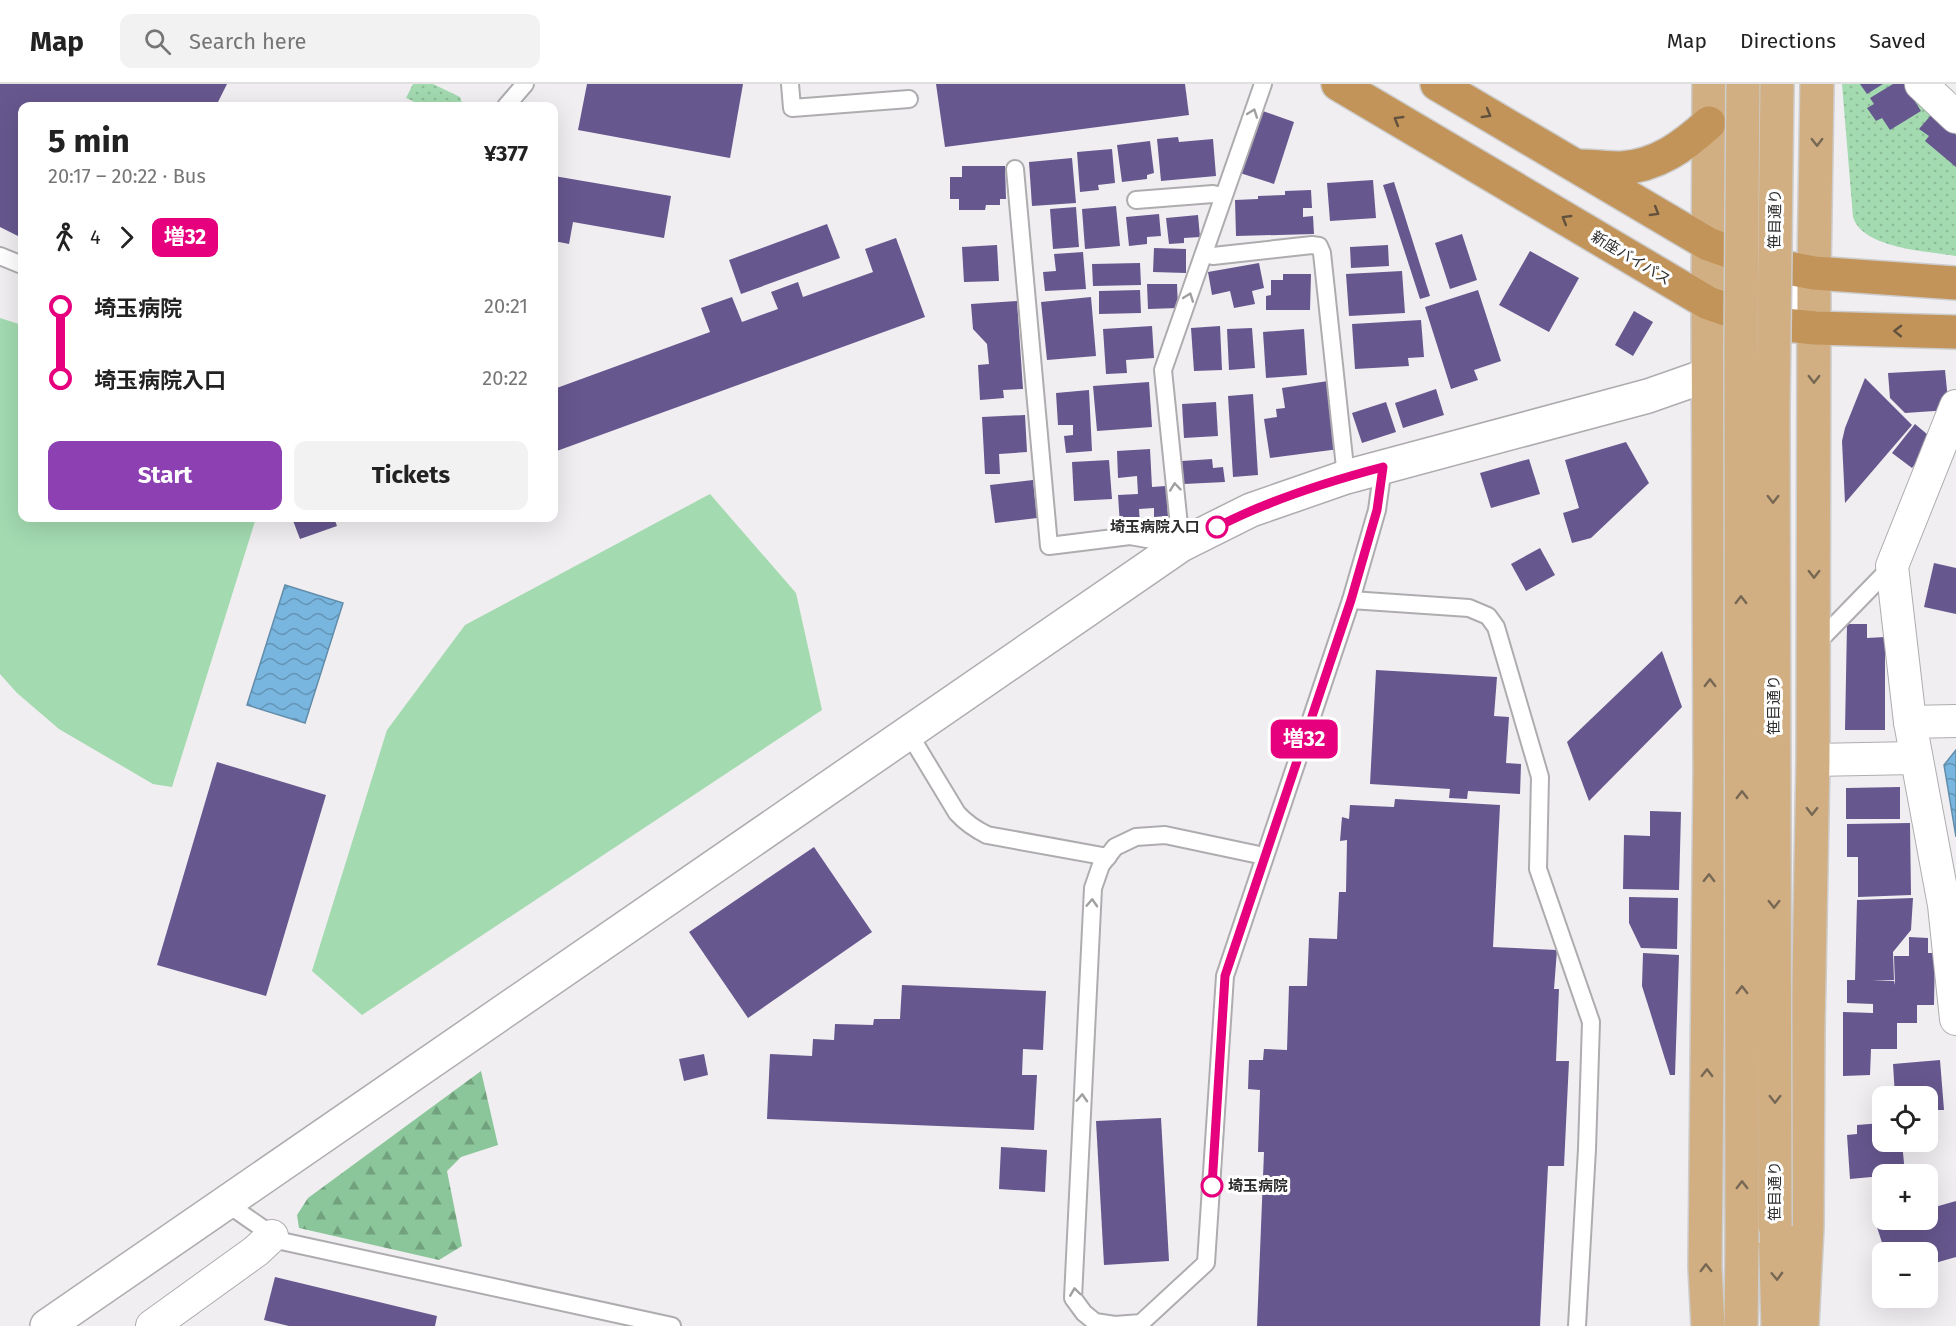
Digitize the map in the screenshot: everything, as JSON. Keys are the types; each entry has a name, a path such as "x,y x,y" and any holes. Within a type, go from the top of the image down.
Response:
{"highway":[{"name":"新座バイパス","path":"1338,84 1708,303 1766,323 1815,328 1956,332"},
{"path":"1437,84 1708,244 1762,263 1814,273 1956,283"},
{"path":"1576,166 1623,168 1658,160 1688,142 1709,123"}],"main road":[{"path":"1708,1326 1705,1267 1710,773 1709,84"},
{"path":"1741,1326 1743,84"},
{"name":"笹目通り","path":"1777,84 1773,411 1775,1226 1778,1326"},
{"path":"1802,1326 1807,1227 1814,647 1814,273 1818,84"},
{"path":"1709,501 1721,474 1734,464 1757,463 1785,466 1803,478 1814,498"}],"street":[{"path":"1921,84 1956,117"},
{"path":"47,1326 1181,545 1251,510 1346,477 1648,396 1708,375 1766,323 1814,273"},
{"path":"1956,406 1892,566 1915,758 1944,905 1956,1019"},
{"path":"1910,722 1956,722"},
{"path":"1813,760 1915,758"},
{"path":"152,1326 256,1251 272,1236"}],"lane":[{"path":"509,102 525,84"},
{"path":"790,84 792,108 909,99"},
{"path":"1014,169 1049,546 1130,536 1181,545 1162,370 1263,84"},
{"path":"1136,200 1213,194 1223,196"},
{"path":"1204,254 1213,256 1319,246 1322,253 1346,477"},
{"path":"0,256 18,263"},
{"path":"1264,856 1165,835 1136,837 1115,847 1101,865 1093,888 1073,1298 1084,1313 1095,1322 1115,1325 1141,1323 1206,1263 1225,976 1351,600 1377,510 1383,467"},
{"path":"1814,647 1892,566"},
{"path":"1351,600 1469,608 1488,616 1496,627 1540,777 1538,869 1591,1022 1587,1149 1577,1326"},
{"path":"908,732 957,813 976,830 987,835 1108,856"},
{"path":"226,1203 281,1241 672,1326"}],"green space":[{"path":"413,84 433,84 460,97 462,102 414,102 406,98"},
{"path":"1842,84 1910,84 1956,127 1956,256 1898,247 1869,236 1859,228 1853,217"},
{"path":"0,318 18,324 18,522 255,522 172,787 153,784 59,729 17,693 0,674"},
{"path":"710,494 796,593 822,710 362,1015 312,971 387,730 465,625"},
{"path":"481,1071 498,1145 461,1157 447,1171 462,1246 439,1260 299,1228 297,1215 308,1198"}],"water":[{"path":"285,585 343,603 305,723 247,705"},
{"path":"1956,750 1956,837 1944,765"}],"building":[{"path":"0,84 227,84 218,102 18,102 18,236 0,227"},
{"path":"587,84 743,84 730,158 578,130"},
{"path":"936,84 1185,84 1189,115 945,147"},
{"path":"1860,84 1883,84 1867,94"},
{"path":"1893,84 1904,84 1921,111 1890,130 1882,118 1876,121 1867,108 1874,104 1870,98"},
{"path":"1260,110 1294,122 1274,184 1240,173"},
{"path":"1932,114 1956,135 1956,167 1925,141 1929,136 1919,129"},
{"path":"1178,137 1179,142 1213,139 1216,176 1161,181 1157,139"},
{"path":"1150,141 1154,173 1147,175 1147,179 1122,182 1117,145"},
{"path":"1112,149 1115,183 1098,185 1099,190 1080,192 1077,152"},
{"path":"1072,158 1076,203 1032,206 1029,162"},
{"path":"962,166 1005,166 1006,199 1000,199 1000,205 986,205 985,210 959,210 959,199 950,199 950,177 962,177"},
{"path":"558,177 671,196 664,238 573,222 569,244 558,242"},
{"path":"1373,180 1376,218 1330,221 1327,183"},
{"path":"1394,182 1430,296 1420,299 1383,185"},
{"path":"1311,190 1312,208 1303,208 1303,217 1313,216 1314,234 1236,236 1235,200 1285,195 1285,191"},
{"path":"1116,206 1120,246 1085,249 1082,209"},
{"path":"1076,207 1079,247 1053,249 1050,209"},
{"path":"1159,214 1161,236 1147,237 1147,244 1129,246 1126,217"},
{"path":"1198,215 1200,237 1184,238 1184,243 1169,244 1166,218"},
{"path":"827,224 840,258 741,294 729,260"},
{"path":"1462,234 1477,280 1450,289 1435,243"},
{"path":"896,238 925,317 558,451 558,388 710,332 701,308 732,297 742,322 778,309 771,292 798,282 803,297 873,272 865,249"},
{"path":"997,245 999,281 964,282 962,247"},
{"path":"1388,245 1389,266 1351,268 1350,247"},
{"path":"1154,248 1186,249 1186,273 1153,272"},
{"path":"1530,251 1579,278 1549,332 1499,305"},
{"path":"1083,252 1086,289 1045,291 1043,272 1056,271 1054,254"},
{"path":"1140,263 1141,285 1093,286 1092,264"},
{"path":"1259,263 1264,288 1252,291 1255,304 1234,308 1230,291 1212,295 1208,272"},
{"path":"1402,271 1405,313 1349,316 1346,274"},
{"path":"1283,274 1311,274 1310,310 1266,310 1266,296 1271,295 1271,280 1283,280"},
{"path":"1147,284 1177,284 1178,308 1148,309"},
{"path":"1140,290 1141,313 1099,314 1099,291"},
{"path":"1478,290 1501,361 1474,370 1478,380 1451,389 1425,307"},
{"path":"1091,297 1096,356 1047,360 1041,302"},
{"path":"1017,301 1023,389 1003,390 1004,398 980,400 978,365 989,364 987,344 973,329 971,304"},
{"path":"1634,311 1653,322 1633,356 1615,345"},
{"path":"1421,320 1424,357 1408,358 1409,366 1355,369 1352,324"},
{"path":"1152,326 1154,358 1126,360 1127,373 1106,374 1103,329"},
{"path":"1220,326 1222,370 1194,371 1191,328"},
{"path":"1252,328 1255,368 1229,370 1227,329"},
{"path":"1304,329 1307,375 1266,378 1263,332"},
{"path":"1945,370 1949,410 1905,413 1890,398 1888,373"},
{"path":"1865,378 1912,425 1845,503 1842,441"},
{"path":"1328,381 1339,449 1270,458 1264,419 1277,417 1276,409 1285,408 1282,388"},
{"path":"1149,382 1152,427 1097,431 1093,386"},
{"path":"1436,389 1444,415 1403,428 1395,403"},
{"path":"1089,390 1092,451 1066,453 1064,436 1073,435 1073,425 1058,425 1056,393"},
{"path":"1253,394 1258,475 1233,477 1228,396"},
{"path":"1216,402 1218,436 1184,438 1182,404"},
{"path":"1386,402 1396,432 1362,443 1352,413"},
{"path":"1025,415 1027,452 999,454 1000,474 985,474 982,417"},
{"path":"1915,424 1934,440 1912,468 1892,453"},
{"path":"1626,442 1649,483 1591,538 1572,543 1563,513 1579,508 1565,460"},
{"path":"1150,449 1152,487 1166,486 1168,516 1154,517 1154,508 1139,509 1140,524 1120,525 1118,495 1138,494 1137,476 1118,478 1117,451"},
{"path":"1212,459 1213,468 1223,467 1225,482 1184,484 1182,461"},
{"path":"1529,459 1540,494 1491,508 1480,473"},
{"path":"1109,460 1112,499 1074,501 1072,462"},
{"path":"1033,480 1037,518 995,523 990,485"},
{"path":"294,522 336,522 337,526 300,539"},
{"path":"1540,548 1555,575 1526,591 1511,564"},
{"path":"1934,563 1956,568 1956,614 1924,607"},
{"path":"1847,624 1867,624 1867,638 1885,637 1885,730 1845,730"},
{"path":"1662,651 1682,707 1589,801 1567,742"},
{"path":"1376,670 1497,677 1494,716 1509,717 1506,763 1521,764 1520,794 1468,791 1467,799 1449,798 1450,789 1370,784"},
{"path":"217,762 326,795 266,996 157,965"},
{"path":"1900,787 1900,819 1846,819 1846,788"},
{"path":"1395,799 1500,805 1493,947 1557,950 1554,989 1559,989 1556,1061 1569,1061 1564,1166 1548,1166 1540,1326 1257,1326 1264,1152 1258,1152 1260,1090 1248,1089 1249,1060 1263,1060 1264,1049 1287,1050 1289,986 1307,986 1309,938 1337,939 1339,892 1346,892 1347,840 1340,841 1342,817 1349,819 1350,805 1394,807"},
{"path":"1650,811 1681,812 1679,890 1623,889 1624,835 1650,836"},
{"path":"1910,823 1911,895 1858,897 1858,857 1847,857 1847,824"},
{"path":"814,847 872,932 748,1018 689,932"},
{"path":"1629,897 1678,898 1677,949 1641,948 1629,923"},
{"path":"1913,898 1911,930 1893,952 1894,980 1872,981 1894,981 1895,985 1894,956 1909,956 1909,937 1928,938 1928,953 1935,953 1934,1005 1917,1005 1917,1023 1897,1023 1897,1049 1871,1049 1870,1075 1843,1076 1843,1012 1873,1013 1873,1004 1847,1003 1847,980 1855,980 1857,900"},
{"path":"1643,953 1679,955 1675,1075 1670,1075 1642,986"},
{"path":"902,985 1046,991 1043,1050 1023,1049 1022,1075 1037,1075 1034,1130 767,1119 770,1054 812,1056 813,1039 834,1040 835,1024 873,1025 874,1019 900,1019"},
{"path":"704,1054 708,1075 684,1081 679,1059"},
{"path":"1940,1060 1944,1110 1938,1110 1938,1086 1894,1086 1893,1064"},
{"path":"1161,1118 1169,1261 1104,1265 1096,1121"},
{"path":"1872,1124 1872,1152 1903,1152 1904,1164 1872,1164 1872,1177 1850,1179 1847,1135 1857,1134 1857,1125"},
{"path":"1001,1147 1047,1150 1045,1192 999,1189"},
{"path":"1956,1201 1956,1257 1938,1262 1938,1242 1882,1242 1878,1230 1938,1230 1938,1206"},
{"path":"275,1277 437,1316 435,1326 289,1326 264,1320"}],"bus line":[{"name":"増32","path":"1212,1186 1225,976 1351,600 1377,510 1383,467 1346,477 1251,510 1217,527"}],"place":[{"name":"埼玉病院入口","path":"1217,527"},
{"name":"埼玉病院","path":"1212,1186"}]}
